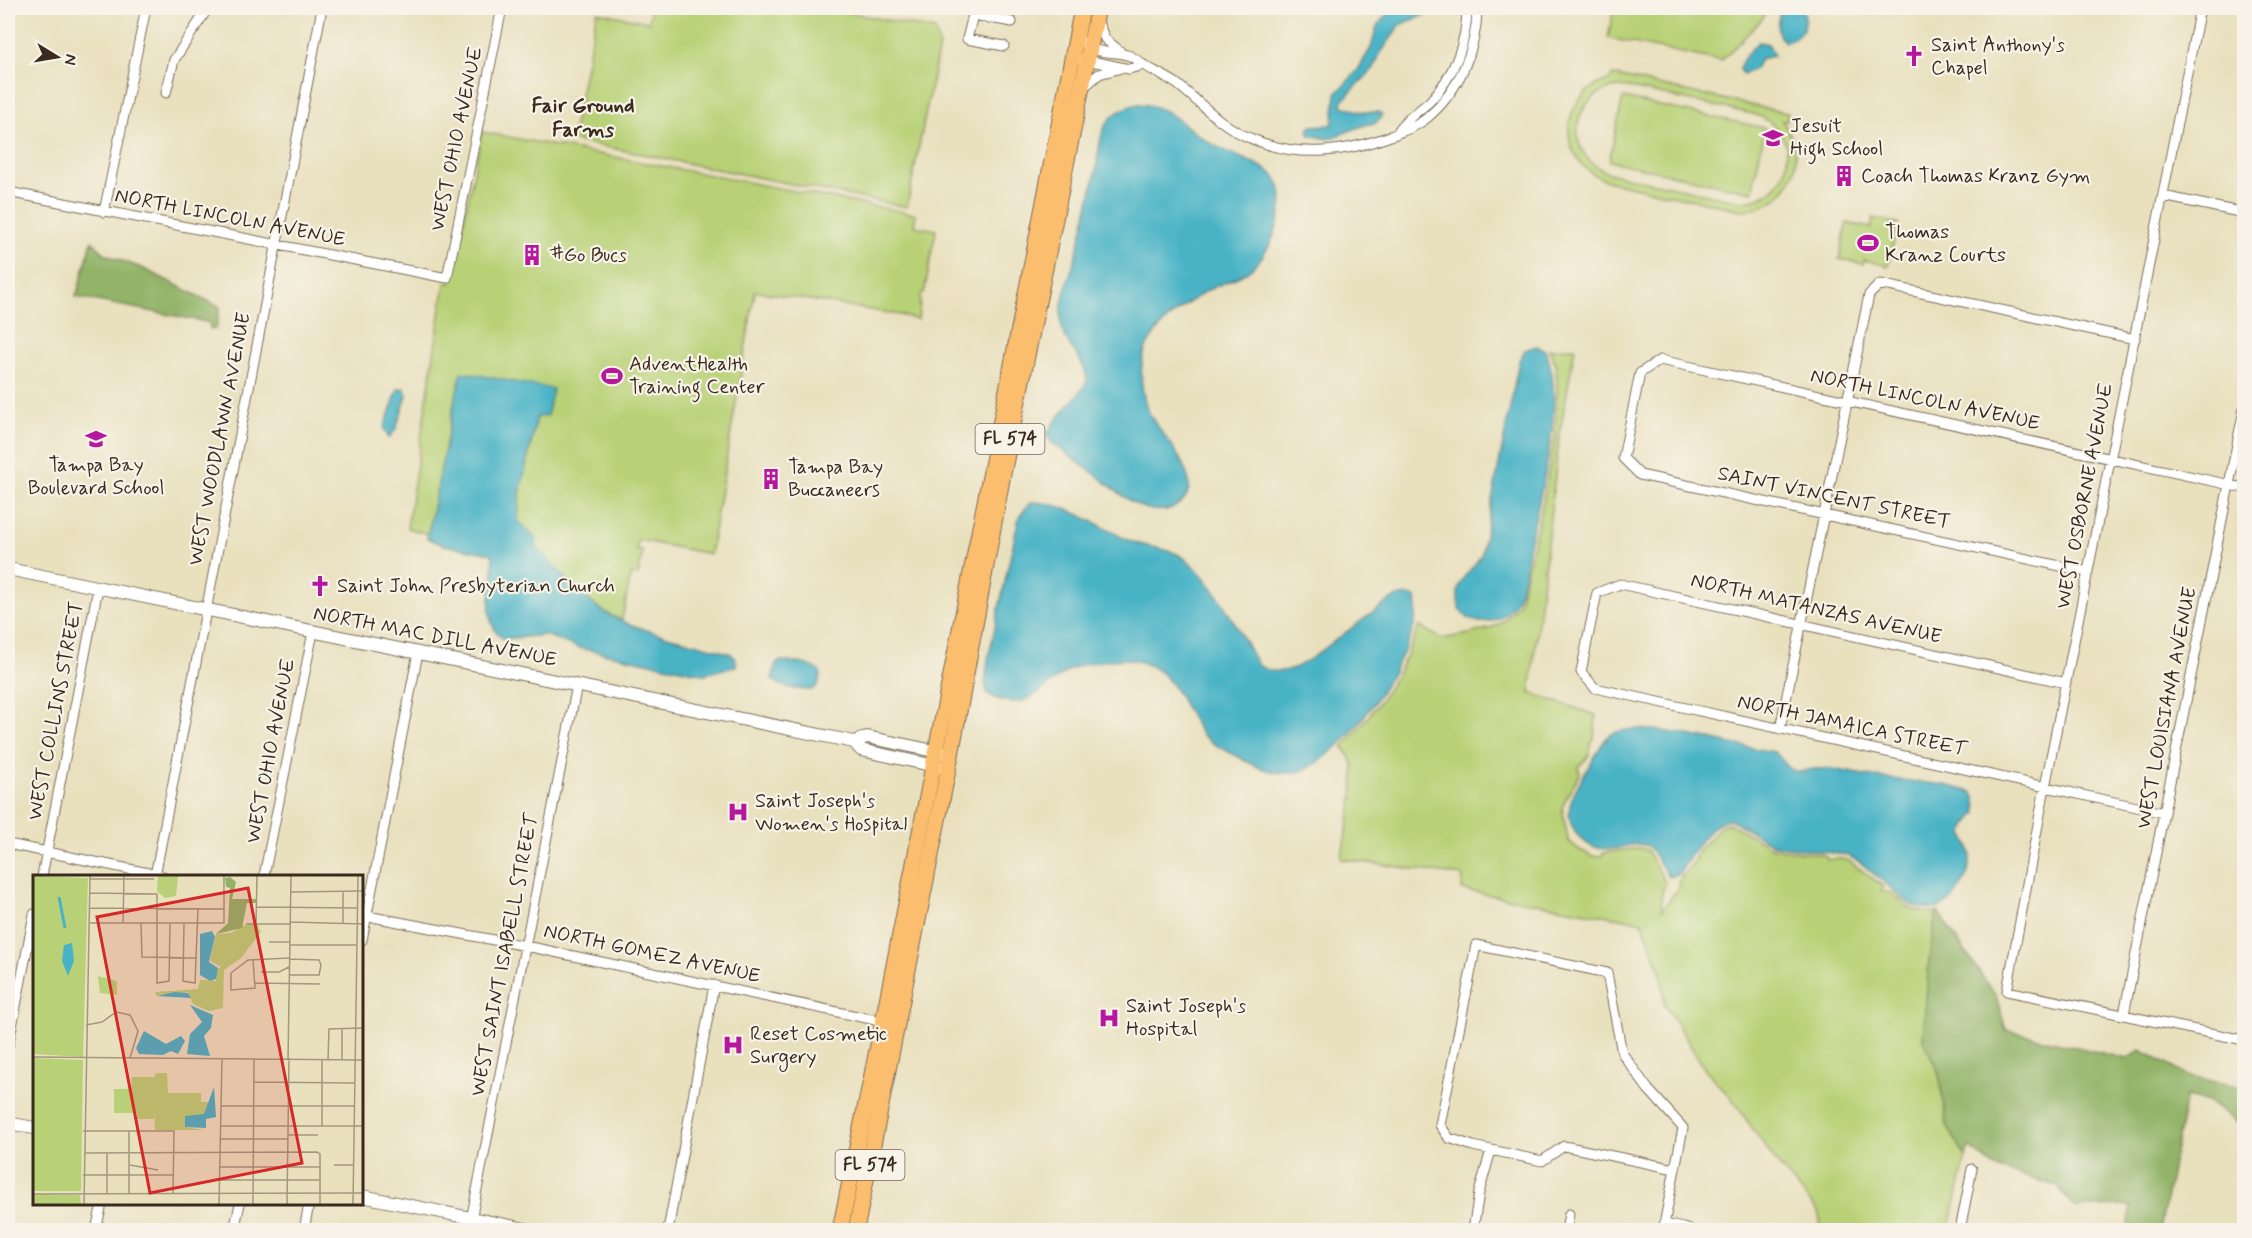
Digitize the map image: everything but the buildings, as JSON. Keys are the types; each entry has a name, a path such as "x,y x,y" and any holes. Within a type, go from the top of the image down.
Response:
{"main road":[{"name":"FL 574","path":"856,1230 891,1023 1082,8"},
{"name":"FL 574","path":"942,760 1097,12"},
{"name":"FL 574","path":"840,1230 891,1023"}],"street":[{"path":"104,212 146,8"},
{"path":"166,93 174,60 208,8"},
{"name":"WEST WOODLAWN AVENUE","path":"158,875 208,610 208,597 322,8"},
{"name":"WEST OHIO AVENUE","path":"447,278 502,8"},
{"path":"1397,133 1404,122 1431,100 1451,74 1464,35 1467,8"},
{"path":"1097,12 1105,39 1113,48 1174,82 1228,127 1274,147 1295,151 1329,151 1363,145 1410,130 1429,116 1454,86 1470,52 1477,8"},
{"name":"WEST OSBORNE AVENUE","path":"2124,1014 2007,991 2045,787 2200,8"},
{"path":"1004,46 967,39 973,15 1012,22"},
{"path":"1076,35 1088,54 1125,68"},
{"path":"1071,59 1088,54 1127,55"},
{"path":"1081,92 1099,74 1109,70 1144,65"},
{"name":"NORTH LINCOLN AVENUE","path":"8,192 447,278"},
{"path":"2163,195 2244,213"},
{"path":"1780,729 1869,295 1880,284 2134,339"},
{"name":"NORTH LINCOLN AVENUE","path":"1633,413 1640,373 1660,360 2244,488"},
{"name":"WEST LOUISIANA AVENUE","path":"2124,1014 2244,409"},
{"name":"SAINT VINCENT STREET","path":"1633,413 1623,458 1640,475 2088,572"},
{"name":"NORTH MAC DILL AVENUE","path":"8,569 854,742 867,737 942,760"},
{"name":"NORTH MATANZAS AVENUE","path":"1589,631 1597,593 1620,584 2066,683"},
{"name":"WEST COLLINS STREET","path":"42,875 98,588"},
{"name":"NORTH JAMAICA STREET","path":"1589,631 1581,672 1596,688 2164,813"},
{"name":"WEST OHIO AVENUE","path":"264,875 313,632"},
{"path":"364,915 418,653"},
{"name":"WEST SAINT ISABELL STREET","path":"470,1225 577,685"},
{"path":"8,844 153,875"},
{"name":"NORTH GOMEZ AVENUE","path":"364,915 526,946 891,1023"},
{"path":"8,1047 33,919"},
{"path":"1675,1169 1564,1146 1542,1161 1449,1138 1440,1125 1476,945 1607,973 1622,1053 1648,1089 1683,1128 1664,1227 1691,1230"},
{"path":"668,1230 714,985"},
{"path":"2124,1014 2244,1040"},
{"path":"8,1123 33,1128"},
{"path":"1473,1230 1479,1193 1491,1150"},
{"path":"1960,1230 1972,1169"},
{"path":"363,1196 470,1225 530,1230"},
{"path":"96,1230 102,1205"},
{"path":"234,1230 240,1205"},
{"path":"304,1230 309,1205"},
{"path":"1566,1230 1569,1214"}],"green space":[{"path":"652,8 843,8 842,11 935,30 939,46 907,207 571,140 597,12 648,22"},
{"path":"1614,8 1766,8 1763,18 1721,61 1608,38"},
{"path":"1612,75 1788,113 1787,121 1782,121 1791,136 1795,151 1795,166 1791,179 1772,201 1758,207 1741,210 1610,182 1592,173 1579,161 1571,146 1569,130 1572,114 1579,99 1593,87 1611,79","holes":["1617,87 1753,114 1770,122 1781,134 1786,148 1787,163 1782,177 1773,189 1759,198 1741,201 1612,174 1596,166 1585,155 1579,142 1578,128 1581,115 1589,102 1601,93"]},
{"path":"1623,98 1765,128 1752,192 1609,161"},
{"name":"AdventHealth Training Center","path":"482,132 916,214 914,226 936,230 924,294 921,294 918,320 901,315 755,291 710,554 638,540 636,550 643,551 638,575 631,574 622,620 597,607 575,588 535,547 534,538 518,521 520,493 537,417 547,415 462,372 428,534 407,528 445,283 451,283"},
{"name":"Thomas Kranz Courts","path":"1873,218 1898,223 1888,266 1864,260 1863,264 1839,259 1847,223 1871,228"},
{"path":"92,241 105,254 144,269 220,307 216,329 210,329 207,322 76,297"},
{"path":"1575,348 1560,431 1530,693 1596,715 1590,755 1579,766 1580,774 1562,808 1568,840 1578,849 1593,856 1639,848 1647,850 1665,882 1661,897 1662,910 1679,887 1680,879 1693,863 1698,851 1722,825 1729,823 1773,848 1824,855 1828,860 1839,858 1849,861 1884,887 1881,891 1894,894 1909,908 1923,912 1936,912 1929,961 1923,1039 1939,1074 1947,1126 1966,1157 1949,1230 1822,1230 1818,1211 1776,1162 1732,1099 1706,1071 1665,1005 1660,969 1642,922 1462,890 1463,876 1341,859 1353,799 1354,765 1343,746 1367,719 1397,675 1419,626 1442,639 1469,634 1492,628 1502,622 1519,603 1543,502 1555,436 1556,365 1549,349"},
{"path":"1936,912 1996,996 2006,1030 2127,1059 2140,1050 2190,1077 2244,1087 2244,1127 2210,1102 2186,1097 2160,1230 2128,1230 2131,1206 2075,1207 2057,1186 1996,1168 1969,1147 1966,1157 1947,1126 1939,1074 1923,1039 1929,961"}],"water":[{"path":"1392,8 1432,8 1424,15 1400,25 1380,54 1374,68 1343,100 1342,106 1362,112 1378,112 1382,114 1381,118 1374,124 1368,124 1328,139 1310,135 1308,130 1311,126 1331,125 1333,122 1336,94 1358,70 1371,48 1377,26"},
{"path":"1781,8 1802,8 1805,19 1800,33 1785,42 1778,30"},
{"path":"1759,42 1768,44 1774,56 1760,59 1755,69 1743,74 1739,70 1742,62"},
{"path":"1138,104 1157,107 1165,111 1209,142 1264,168 1277,179 1282,196 1274,236 1253,267 1236,278 1208,290 1181,308 1157,331 1146,348 1141,373 1147,408 1182,461 1189,487 1185,498 1174,507 1163,510 1152,510 1132,502 1051,442 1048,433 1087,381 1083,365 1063,331 1061,314 1063,297 1076,256 1096,171 1101,136 1108,121 1115,114"},
{"path":"1536,346 1545,350 1551,370 1553,394 1553,419 1545,473 1518,596 1508,611 1499,618 1480,622 1471,620 1459,606 1459,588 1482,552 1519,361 1525,350"},
{"path":"462,372 553,389 547,416 537,417 520,493 518,521 535,538 536,547 563,576 593,604 615,618 643,629 731,654 736,659 736,666 704,674 579,648 545,635 503,639 495,630 491,620 492,554 443,545 427,538"},
{"path":"404,388 407,395 396,429 389,438 384,428 398,389"},
{"path":"1035,502 1071,511 1128,540 1177,554 1189,562 1223,604 1258,665 1269,670 1291,669 1312,658 1389,601 1406,595 1416,598 1417,610 1411,634 1388,680 1354,729 1328,755 1300,771 1280,773 1268,770 1213,743 1204,737 1193,722 1167,679 1147,664 1133,660 1110,660 1077,667 1023,701 1001,700 987,694 985,684 988,659 1019,517 1029,504"},
{"path":"780,661 802,664 818,670 821,673 818,685 812,690 802,690 786,687 776,682 772,679 776,663"},
{"path":"1635,729 1688,735 1775,752 1790,769 1798,772 1833,769 1874,777 1945,785 1972,792 1976,799 1977,813 1966,826 1964,833 1971,855 1967,877 1952,900 1939,908 1911,905 1860,862 1847,855 1774,845 1730,819 1722,821 1707,833 1678,875 1669,876 1648,846 1635,844 1611,849 1593,847 1582,840 1572,826 1569,817 1573,797 1606,739 1619,731"}],"place":[{"name":"Saint Anthony's Chapel","path":"1914,56"},
{"name":"Jesuit High School","path":"1773,138"},
{"name":"Coach Thomas Kranz Gym","path":"1844,176"},
{"name":"Thomas Kranz Courts","path":"1868,243"},
{"name":"#Go Bucs","path":"532,255"},
{"name":"AdventHealth Training Center","path":"612,376"},
{"name":"Tampa Bay Boulevard School","path":"96,439"},
{"name":"Tampa Bay Buccaneers","path":"771,479"},
{"name":"Saint John Presbyterian Church","path":"320,586"},
{"name":"Saint Joseph's Women's Hospital","path":"738,812"},
{"name":"Saint Joseph's Hospital","path":"1109,1018"},
{"name":"Reset Cosmetic Surgery","path":"733,1045"}],"district":[{"name":"Fair Ground Farms","path":"583,118"}]}
